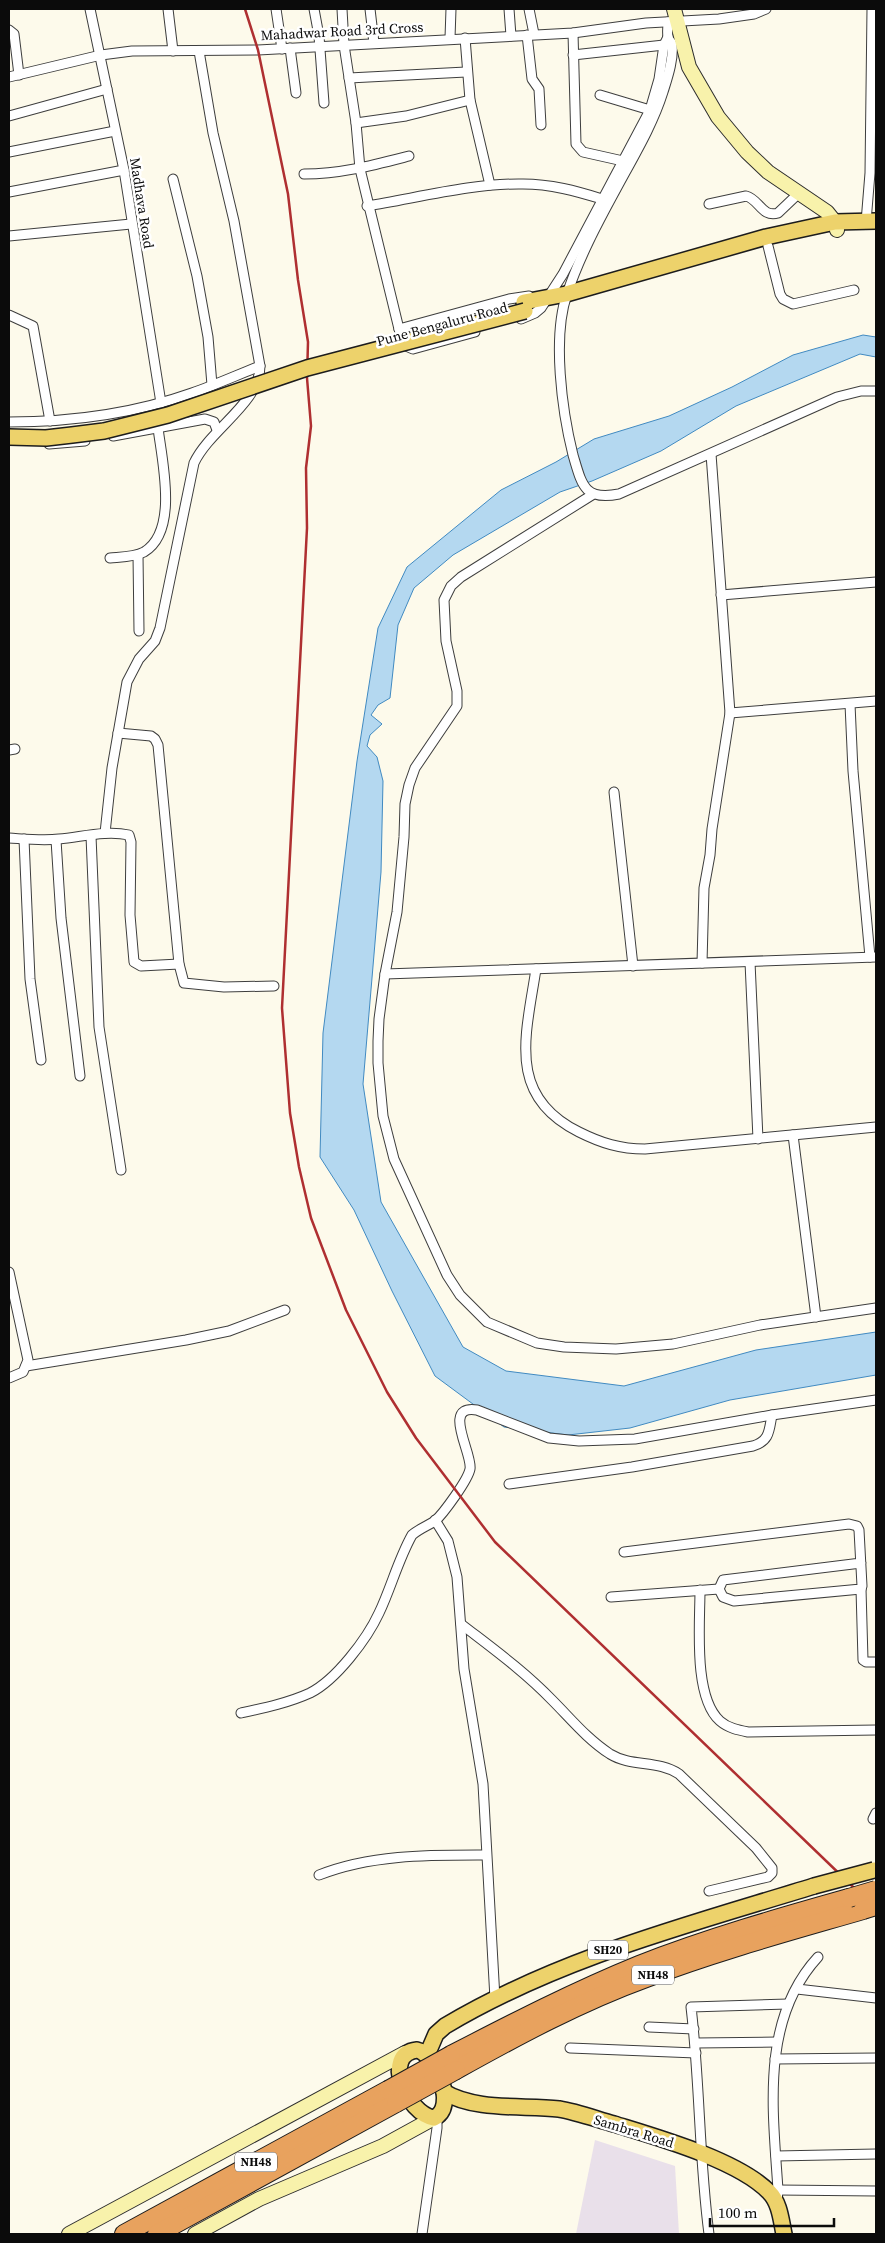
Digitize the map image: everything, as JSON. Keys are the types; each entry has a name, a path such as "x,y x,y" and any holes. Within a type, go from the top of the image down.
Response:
{"highway":[{"name":"NH48","path":"157,2234 573,1994 639,1965 722,1935 876,1890"},
{"name":"NH48","path":"453,2063 520,2035 644,1978 870,1908"},
{"name":"NH48","path":"124,2234 392,2097"}],"main road":[{"path":"565,299 766,237 836,226 873,224"},
{"path":"9,437 46,438 72,435 168,416 314,366 535,304 610,293 836,226"},
{"name":"Pune Bengaluru Road","path":"9,428 69,427 118,420 186,400 308,358 535,304"},
{"name":"SH20","path":"427,2055 436,2034 462,2017 528,1982 617,1947 814,1886 875,1870"},
{"path":"417,2050 427,2055 436,2070 444,2092 444,2107 435,2117 419,2113 405,2092 399,2070 400,2061 405,2054 417,2050"},
{"name":"Sambra Road","path":"444,2092 463,2102 566,2110 665,2139 701,2154 752,2178 770,2193 777,2196 784,2234"}],"street":[{"name":"Madhava Road","path":"90,9 124,170 131,224 161,403"},
{"path":"168,9 173,51"},
{"path":"276,9 296,93"},
{"path":"314,9 320,47 324,103"},
{"path":"342,9 344,45 356,123 360,169 367,206 399,329 406,346 413,349 528,316 535,304 563,274 650,110 659,79 666,41 673,22 674,9"},
{"path":"370,9 374,44"},
{"path":"450,38 451,9"},
{"path":"509,9 511,36"},
{"path":"530,9 531,76 539,90 541,125"},
{"name":"Mahadwar Road 3rd Cross","path":"9,78 101,55 132,51 320,47 450,38 573,33 673,22 729,13 754,14 766,9"},
{"path":"872,9 870,173 873,224"},
{"path":"673,22 689,67 718,117 747,152 768,172 826,212 836,226"},
{"path":"9,30 14,34 19,75"},
{"path":"573,33 576,144 583,152 623,161"},
{"path":"465,38 466,72 470,100 490,185"},
{"path":"573,56 666,41 672,44 670,62 656,112 594,230 565,299 561,321 560,355 569,436 577,469 586,488 592,495 604,497 618,494 837,397 861,391 876,391"},
{"path":"105,833 112,768 129,676 139,659 155,641 160,628 194,463 201,448 254,390 260,378 260,366 234,221 213,133 199,51"},
{"path":"349,78 466,72"},
{"path":"9,116 107,89"},
{"path":"600,95 650,110"},
{"path":"356,123 406,116 470,100"},
{"path":"9,152 115,131"},
{"path":"304,174 324,174 360,169 409,156"},
{"path":"9,192 124,170"},
{"path":"173,179 197,276 208,337 212,385"},
{"path":"367,206 490,185 523,184 569,189 602,199"},
{"path":"709,204 746,196 751,197 764,212 773,214 778,213 799,193"},
{"path":"9,236 131,224"},
{"path":"768,246 780,294 787,303 793,304 854,290"},
{"path":"399,329 509,298 530,296 535,304"},
{"path":"9,315 33,326 50,421"},
{"path":"9,422 94,417 161,403 260,366"},
{"path":"9,444 64,444 206,419 214,422 217,430"},
{"path":"110,558 138,555 144,552 157,540 164,522 164,485 158,428"},
{"path":"702,963 704,888 730,713 711,454"},
{"path":"592,495 461,577 451,586 444,600 446,641 457,691 457,706 415,768 409,785 405,804 397,912 385,974 379,1019 378,1063 383,1116 394,1159 447,1275 460,1295 487,1322 537,1344 616,1349 673,1344 760,1325 876,1308"},
{"path":"138,555 139,631"},
{"path":"721,595 876,582"},
{"path":"730,713 876,701"},
{"path":"385,974 873,957 854,781 850,704"},
{"path":"118,733 151,736 158,745 182,980 189,985 224,987 274,986"},
{"path":"614,792 633,966"},
{"path":"9,838 56,840 105,833 126,834 131,837 130,915 134,962 141,966 179,964"},
{"path":"91,836 99,1027 121,1170"},
{"path":"24,839 30,979 41,1060"},
{"path":"56,840 60,918 80,1076"},
{"path":"750,962 758,1139"},
{"path":"536,970 525,1056 532,1088 542,1104 555,1117 588,1136 616,1148 630,1149 794,1136 876,1127"},
{"path":"794,1136 816,1317"},
{"path":"9,1272 27,1351 26,1366 23,1372 9,1378"},
{"path":"26,1366 220,1333 285,1310"},
{"path":"241,1713 295,1699 312,1692 330,1678 368,1634 379,1613 412,1535 418,1529 435,1520 470,1472 469,1457 459,1421 461,1414 466,1410 477,1410 549,1438 579,1441 635,1439 772,1414 876,1400"},
{"path":"509,1484 632,1467 753,1446 766,1440 769,1435 772,1414"},
{"path":"435,1520 448,1541 457,1577 464,1669 483,1784 495,1999"},
{"path":"624,1552 849,1524 856,1526 859,1530 861,1564 863,1660 866,1662 876,1662"},
{"path":"719,1589 723,1580 728,1579 861,1564"},
{"path":"719,1589 723,1597 734,1600 861,1589"},
{"path":"611,1597 719,1589"},
{"path":"700,1590 701,1668 710,1706 719,1720 733,1729 748,1732 876,1730"},
{"path":"461,1624 516,1666 552,1700 581,1732 612,1755 624,1760 664,1766 679,1774 756,1848 772,1868 772,1874 768,1877 709,1891"},
{"path":"320,1875 337,1868 377,1860 422,1856 486,1855"},
{"path":"818,1957 807,1971 788,2004 777,2042 774,2097 777,2196 876,2191"},
{"path":"797,1989 876,1998"},
{"path":"708,2234 701,2154 696,2043 691,2007 788,2004"},
{"path":"649,2027 694,2030"},
{"path":"696,2043 777,2042"},
{"path":"570,2048 696,2053"},
{"path":"69,2234 405,2054"},
{"path":"775,2059 876,2058"},
{"path":"195,2234 258,2199 383,2146 435,2117 437,2128 422,2234"},
{"path":"776,2156 876,2154"}],"shaded area":[{"path":"595,2140 675,2166 679,2234 576,2234"}],"water":[{"path":"863,335 876,337 876,357 860,354 736,406 661,451 592,481 560,492 453,555 414,588 398,625 390,698 378,705 371,715 382,724 370,735 367,746 377,757 383,781 381,872 363,1084 381,1202 463,1347 506,1371 624,1386 756,1350 876,1332 876,1375 730,1400 630,1428 568,1435 504,1427 435,1376 354,1210 320,1157 323,1033 357,761 378,628 407,567 501,490 556,462 594,439 669,416 732,387 793,355"}],"railway":[{"path":"245,9 258,50 288,194 298,280 308,342 307,378 311,426 306,468 307,528 282,1008 290,1113 299,1167 311,1218 346,1310 387,1392 416,1438 495,1542 876,1909"}]}
